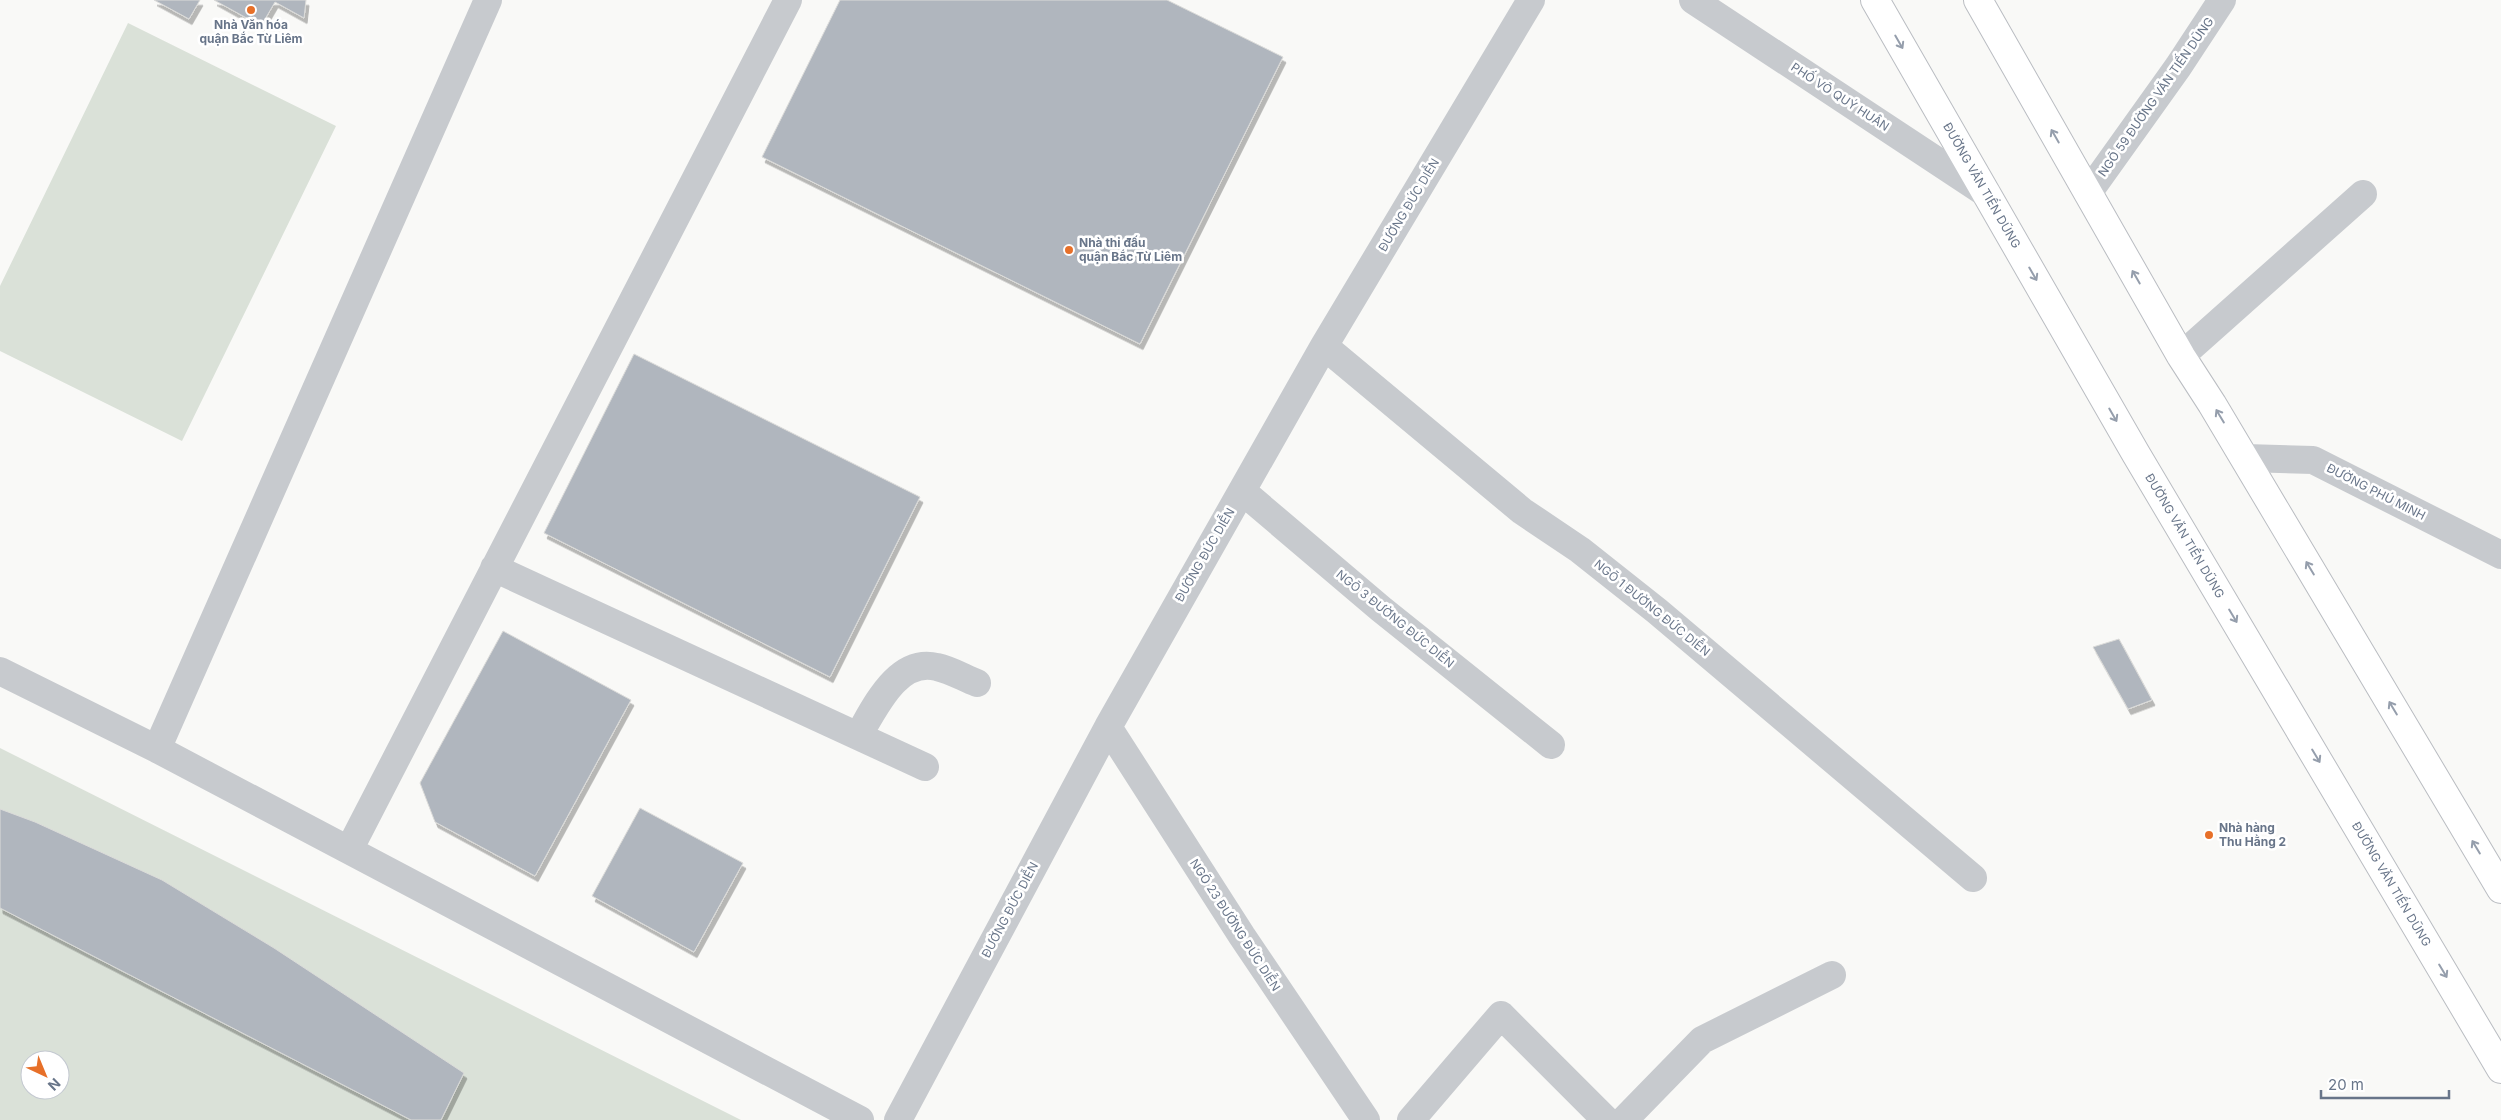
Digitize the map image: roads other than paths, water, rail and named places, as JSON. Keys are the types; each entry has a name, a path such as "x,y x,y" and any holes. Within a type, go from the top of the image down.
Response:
{"main road":[{"name":"ĐƯỜNG VĂN TIẾN DŨNG","path":"1875,0 2136,454 2501,1069"},
{"path":"1978,0 2181,356 2245,458 2501,889"}],"street":[{"path":"157,749 488,0"},
{"path":"349,850 788,0"},
{"name":"ĐƯỜNG ĐỨC DIỄN","path":"898,1120 1108,727 1324,346 1531,0"},
{"name":"PHỐ VÕ QUÝ HUÂN","path":"1693,0 1987,194"},
{"name":"NGÕ 59 ĐƯỜNG VĂN TIẾN DŨNG","path":"2088,193 2178,67 2222,0"},
{"path":"2181,356 2363,194"},
{"name":"NGÕ 1 ĐƯỜNG ĐỨC DIỄN","path":"1324,346 1522,511 1580,550 1657,611 1973,878"},
{"name":"ĐƯỜNG PHÚ MINH","path":"2245,458 2313,460 2501,555"},
{"name":"NGÕ 3 ĐƯỜNG ĐỨC DIỄN","path":"1242,491 1381,608 1551,745"},
{"path":"494,568 925,767"},
{"path":"858,736 895,679 915,666 937,666 977,684"},
{"path":"0,670 157,749 860,1120"},
{"name":"NGÕ 23 ĐƯỜNG ĐỨC DIỄN","path":"1108,727 1242,936 1366,1120"},
{"path":"1624,1120 1702,1040 1832,975"},
{"path":"1412,1120 1501,1015 1606,1120"}],"place":[{"name":"Nhà Văn hóa quận Bắc Từ Liêm","path":"251,10"},
{"name":"Nhà thi đấu quận Bắc Từ Liêm","path":"1069,250"},
{"name":"Nhà hàng Thu Hằng 2","path":"2209,835"}]}
